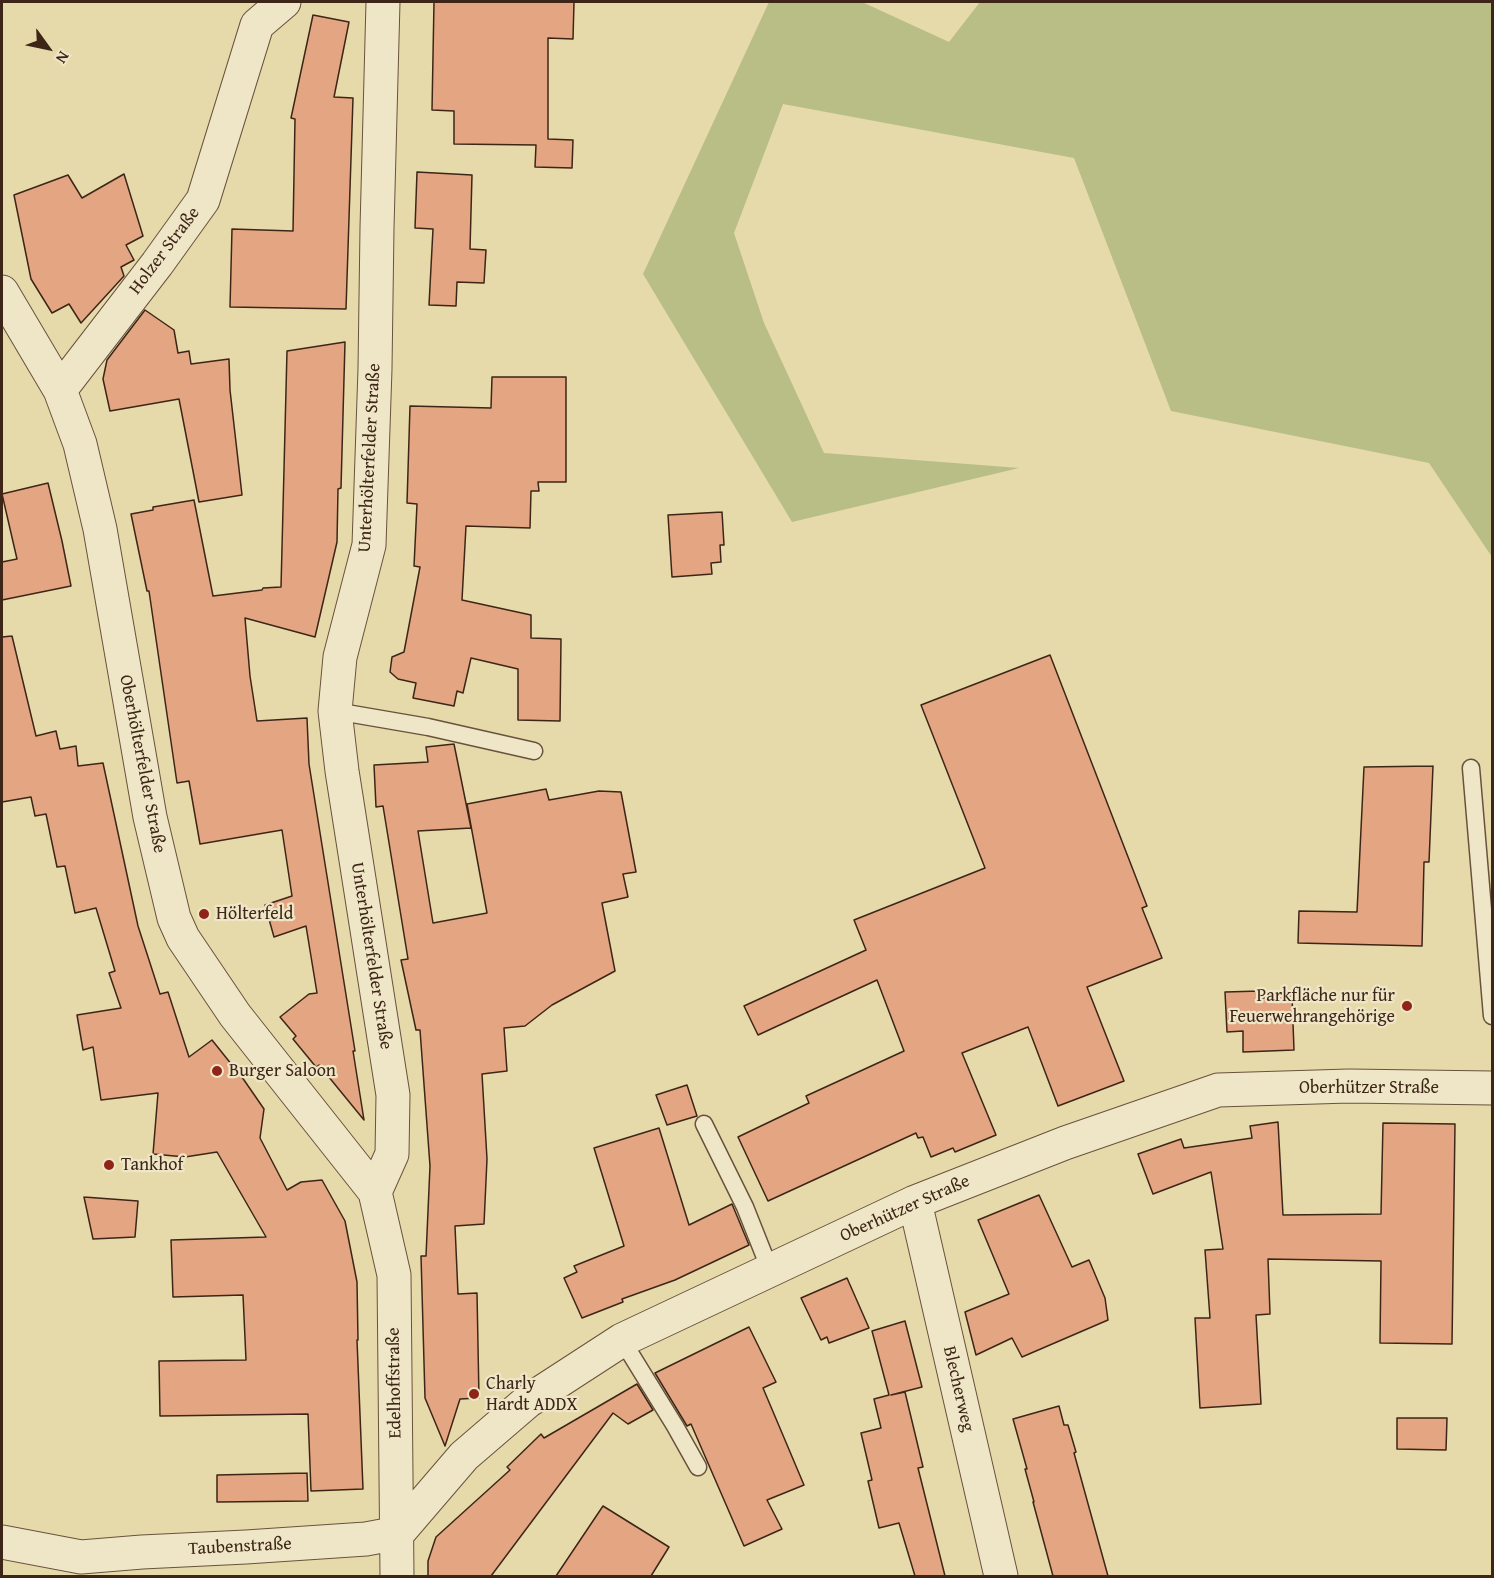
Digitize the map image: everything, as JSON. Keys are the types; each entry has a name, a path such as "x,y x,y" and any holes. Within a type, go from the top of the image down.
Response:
{"street":[{"name":"Holzer Straße","path":"60,390 203,200 257,24 284,2"},
{"name":"Unterhölterfelder Straße","path":"375,1192 392,1154 393,1095 335,711 340,657 369,545 383,2"},
{"name":"Oberhölterfelder Straße","path":"2,292 60,390 80,444 100,529 150,817 174,918 183,938 235,1015 375,1192"},
{"name":"Oberhützer Straße","path":"398,1533 464,1456 528,1401 622,1340 915,1202 1065,1143 1218,1090 1349,1086 1492,1088"},
{"name":"Edelhoffstraße","path":"375,1192 394,1275 397,1576"},
{"name":"Blecherweg","path":"915,1202 1001,1576"},
{"name":"Taubenstraße","path":"2,1542 82,1567 141,1552 366,1539 398,1533"}],"lane":[{"path":"335,711 428,727 534,750"},
{"path":"1471,768 1492,1016"},
{"path":"704,1124 745,1207 770,1270"},
{"path":"622,1340 698,1467"}],"green space":[{"path":"769,2 862,2 949,42 980,2 1492,2 1492,557 1429,463 1171,411 1074,158 783,104 734,233 764,323 824,453 1019,468 792,522 643,274"}],"building":[{"path":"434,2 574,2 573,39 548,38 548,139 573,140 572,168 535,167 536,145 454,144 454,111 432,110"},
{"path":"313,15 349,22 334,97 353,98 346,309 230,307 232,229 293,231 295,119 291,118"},
{"path":"417,172 472,175 470,249 486,250 484,283 457,282 456,306 429,305 433,229 415,228"},
{"path":"124,174 143,236 126,245 134,260 121,267 124,276 81,323 69,304 52,313 31,279 14,195 68,175 82,198"},
{"path":"145,310 174,330 178,353 189,351 191,364 229,359 230,390 242,495 199,502 179,399 110,411 103,379 107,360"},
{"path":"345,342 341,488 338,489 337,542 315,637 245,618 257,721 307,718 309,764 364,1120 319,1065 316,1067 293,1039 296,1036 280,1017 309,994 317,993 306,926 274,937 265,905 292,896 282,830 200,844 189,781 177,783 149,591 147,591 131,514 153,510 153,507 194,500 213,596 281,587 287,351"},
{"path":"492,377 566,377 566,482 538,482 539,491 531,491 530,528 466,526 462,600 531,615 531,638 561,639 560,721 518,720 518,669 471,658 463,693 457,691 454,706 413,698 416,683 398,679 390,672 392,657 404,652 420,567 414,566 417,504 407,503 410,406 491,408"},
{"path":"48,483 71,586 2,600 2,562 17,559 2,494"},
{"path":"722,512 724,545 720,545 721,562 711,563 712,574 672,577 668,515"},
{"path":"12,636 36,736 56,731 60,749 76,746 78,766 103,763 138,926 160,994 168,992 189,1057 212,1040 264,1109 260,1138 287,1190 301,1182 322,1180 345,1221 357,1282 363,1489 311,1491 308,1414 160,1416 159,1361 246,1360 243,1295 173,1297 171,1240 266,1237 217,1152 185,1157 153,1154 158,1093 101,1100 93,1047 83,1050 77,1015 121,1008 109,973 115,971 96,908 75,913 65,866 57,867 46,814 35,816 31,797 2,802 2,637"},
{"path":"1050,655 1147,906 1142,908 1162,958 1087,987 1124,1081 1058,1106 1028,1027 962,1053 996,1135 955,1152 953,1148 931,1157 923,1137 918,1138 916,1133 768,1201 738,1137 809,1103 806,1096 904,1051 877,980 758,1035 744,1006 866,950 854,920 985,868 921,705"},
{"path":"454,744 471,828 418,831 433,923 487,913 467,804 546,789 549,800 599,791 621,792 636,872 623,874 628,897 602,903 615,971 552,1005 525,1026 504,1028 507,1071 482,1074 487,1159 484,1224 455,1226 458,1294 477,1293 479,1398 460,1399 445,1446 425,1398 421,1256 426,1256 430,1166 420,1030 416,1030 401,960 408,959 383,806 376,807 374,765 428,762 426,747"},
{"path":"1433,766 1429,862 1424,862 1422,946 1298,943 1299,911 1357,912 1364,767"},
{"path":"1260,991 1261,998 1292,996 1294,1050 1243,1052 1243,1031 1227,1032 1225,992"},
{"path":"687,1085 697,1116 667,1125 656,1095"},
{"path":"1278,1122 1283,1215 1381,1214 1383,1123 1455,1124 1452,1344 1380,1343 1381,1261 1268,1259 1270,1314 1256,1315 1261,1404 1200,1408 1195,1318 1210,1318 1205,1250 1223,1249 1211,1172 1153,1194 1138,1154 1181,1139 1184,1148 1252,1138 1250,1126"},
{"path":"659,1128 689,1225 732,1204 749,1245 675,1280 622,1299 623,1302 582,1318 564,1278 577,1272 574,1266 624,1246 594,1148"},
{"path":"1039,1195 1072,1267 1089,1260 1105,1298 1108,1320 1022,1357 1012,1338 976,1355 965,1312 1009,1294 978,1220"},
{"path":"84,1197 138,1201 135,1237 93,1239"},
{"path":"847,1278 869,1328 829,1343 827,1337 821,1340 801,1298"},
{"path":"905,1321 922,1387 891,1395 905,1392 923,1467 918,1468 945,1576 915,1576 899,1523 879,1528 868,1481 872,1480 861,1433 881,1428 874,1399 889,1395 872,1331"},
{"path":"749,1327 776,1382 763,1388 804,1485 767,1500 782,1529 744,1546 691,1424 687,1426 655,1373"},
{"path":"637,1384 653,1410 628,1424 613,1413 491,1576 428,1576 428,1561 436,1537 510,1470 507,1467 541,1434 544,1438"},
{"path":"1059,1406 1064,1425 1068,1425 1076,1452 1074,1453 1108,1576 1053,1576 1013,1419"},
{"path":"1397,1418 1447,1418 1446,1450 1397,1449"},
{"path":"307,1473 308,1501 217,1502 217,1475"},
{"path":"603,1506 669,1547 651,1576 556,1576"}],"place":[{"name":"Hölterfeld","path":"204,914"},
{"name":"Parkfläche nur für Feuerwehrangehörige","path":"1407,1006"},
{"name":"Burger Saloon","path":"217,1071"},
{"name":"Tankhof","path":"109,1165"},
{"name":"Charly Hardt ADDX","path":"474,1394"}]}
